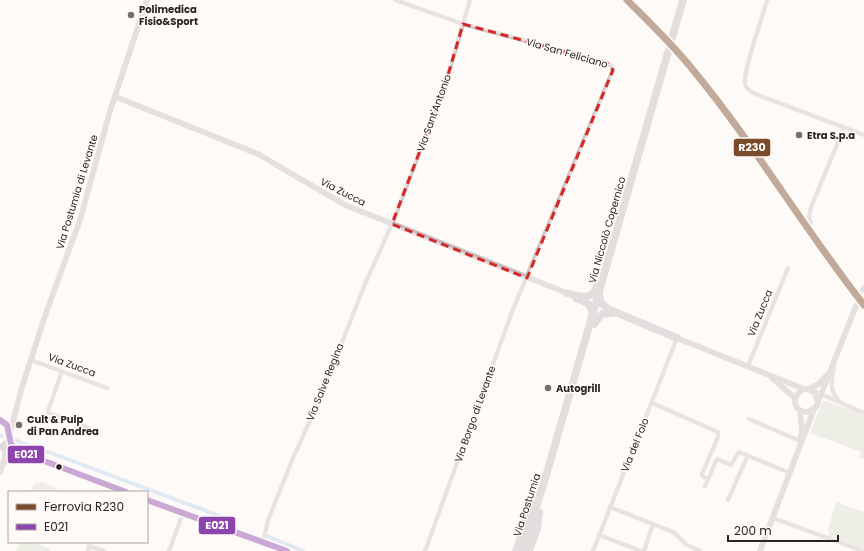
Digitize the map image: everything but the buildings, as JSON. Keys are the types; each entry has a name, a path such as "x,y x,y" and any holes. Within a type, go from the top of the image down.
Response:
{"highway":[{"name":"Via Niccolò Copernico","path":"550,466 683,0"},
{"path":"567,294 583,297 593,294 611,252"},
{"path":"599,293 603,306 677,338"},
{"path":"567,294 589,304 592,309 592,319"},
{"path":"581,356 589,341 594,322 599,316 606,312 619,314"},
{"name":"Via Postumia","path":"522,551 550,466"},
{"path":"516,551 528,516 546,476"},
{"path":"529,551 537,529 546,476"}],"main road":[{"path":"2,421 10,429 4,444"},
{"path":"4,444 17,453 123,491"},
{"path":"4,444 25,455"},
{"path":"148,500 287,551"}],"street":[{"name":"Via Postumia di Levante","path":"0,472 4,462 4,444 16,412 46,313 80,220 116,97 147,0"},
{"name":"Via San Feliciano","path":"395,0 463,24 607,63 612,66 613,70 527,278"},
{"name":"Via Sant'Antonio","path":"392,224 445,85 470,0"},
{"path":"768,0 748,66 745,84 746,88 758,95 864,135"},
{"name":"Via Zucca","path":"116,97 258,154 346,205 567,294"},
{"path":"811,223 809,217 811,207 844,128"},
{"name":"Via Salve Regina","path":"263,542 268,520 318,403 365,284 392,224"},
{"name":"Via Zucca","path":"748,366 788,268"},
{"name":"Via Borgo di Levante","path":"425,551 501,340 527,278"},
{"path":"760,551 856,306"},
{"path":"677,338 864,413"},
{"name":"Via del Folo","path":"593,551 677,338"},
{"name":"Via Zucca","path":"31,360 107,388"},
{"path":"794,398 798,392 808,390 824,379 835,360"},
{"path":"835,360 831,381 832,390 834,395 843,404"},
{"path":"62,371 48,411 49,413 94,430"},
{"path":"767,373 794,398 795,406 800,411 807,412 824,399 843,404"},
{"path":"808,390 817,396 816,405"},
{"path":"652,403 718,432 718,437 702,474 703,477 708,479"},
{"path":"799,452 802,431 800,411"},
{"path":"2,421 11,420 16,412"},
{"path":"749,418 800,441"},
{"path":"705,486 717,459 731,465 738,452 790,473"},
{"path":"4,462 9,456 17,453"},
{"path":"728,500 748,455"},
{"path":"610,507 673,532 687,545 700,551"},
{"path":"169,551 183,513"},
{"path":"773,518 863,551"},
{"path":"600,535 642,551 653,524"},
{"path":"88,551 89,546 104,551"}],"highlighted area":[{"path":"463,24 607,63 613,70 527,278 392,224 445,85"}],"green space":[{"path":"825,401 864,414 864,459 859,457 861,452 810,433 822,402"},
{"path":"41,482 57,488 56,491 30,491 34,484"},
{"path":"836,502 864,512 864,549 829,536 828,529"},
{"path":"20,543 34,543 51,549 50,551 16,551"}],"waterway":[{"path":"15,440 28,445"},
{"path":"32,446 228,519"},
{"path":"267,536 303,551"}],"tunnel":[{"path":"856,306 863,290"}],"rail line":[{"name":"R230","path":"627,0 661,34 716,99 864,305"}],"transit line":[{"name":"E021","path":"0,420 7,425 11,444 18,451 123,491"},
{"name":"E021","path":"148,500 287,551"}],"place":[{"name":"Polimedica Fisio&Sport","path":"131,15"},
{"name":"Etra S.p.a","path":"799,135"},
{"name":"Autogrill","path":"548,388"},
{"name":"Cult & Pulp di Pan Andrea","path":"19,425"}]}
